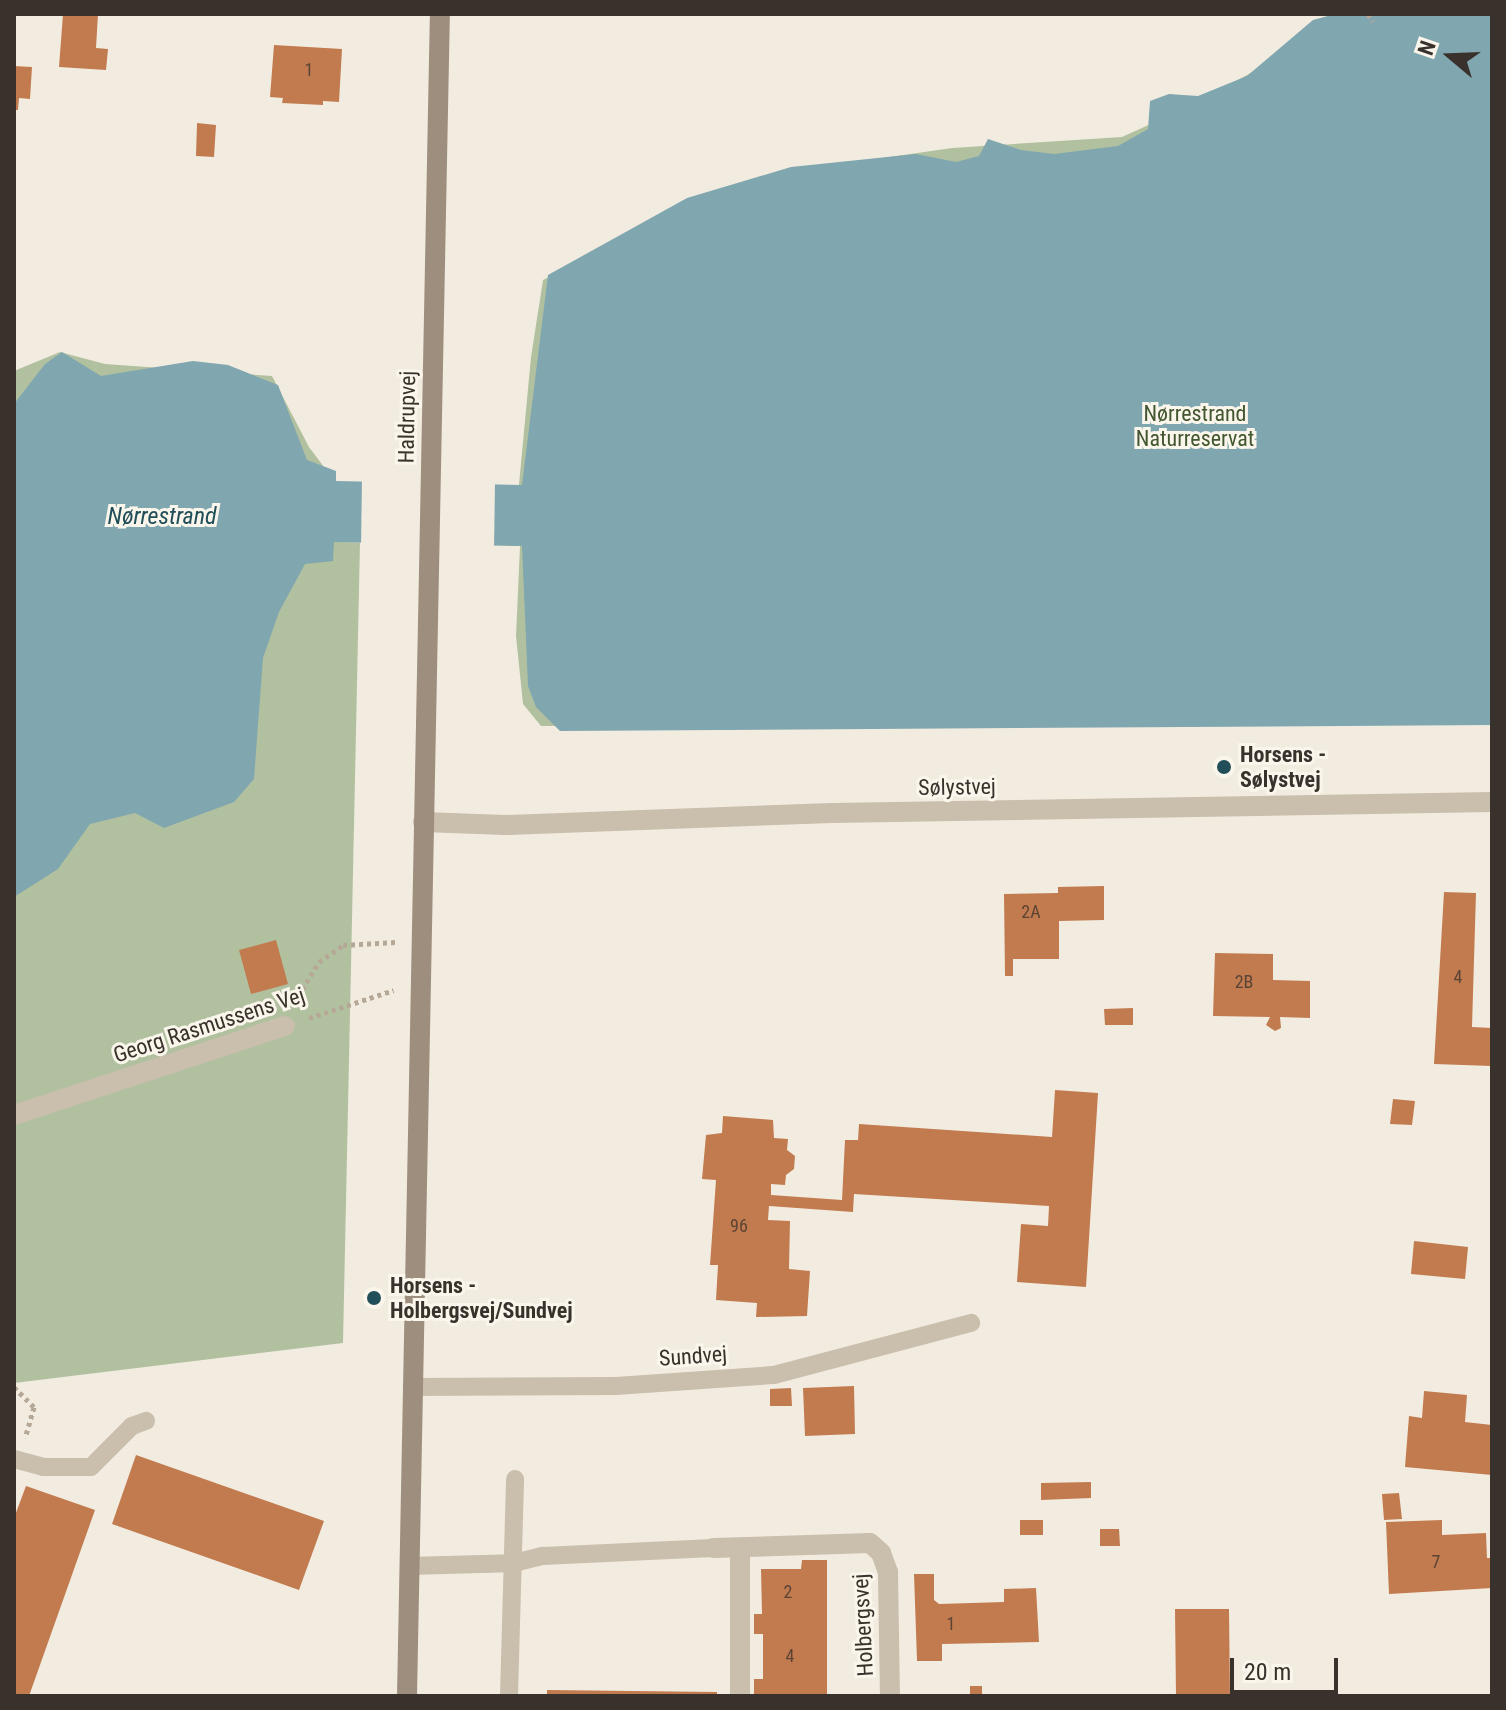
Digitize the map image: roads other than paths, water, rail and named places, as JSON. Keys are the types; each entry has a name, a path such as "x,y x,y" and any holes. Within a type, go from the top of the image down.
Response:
{"main road":[{"name":"Haldrupvej","path":"423,822 440,14"},
{"path":"407,1696 423,822"}],"street":[{"name":"Sølystvej","path":"423,822 505,825 847,812 1492,802"},
{"name":"Georg Rasmussens Vej","path":"14,1115 285,1026"},
{"name":"Holbergsvej","path":"713,1548 852,1541 870,1543 881,1553 888,1572 890,1696"},
{"path":"740,1549 740,1696"}],"lane":[{"name":"Sundvej","path":"412,1387 616,1386 774,1375 971,1323"},
{"path":"16,1458 43,1467 91,1467 132,1426 146,1421"},
{"path":"509,1696 515,1479"},
{"name":"Holbergsvej","path":"409,1566 514,1563 543,1556 713,1548"}],"water":[{"name":"Nørrestrand Naturreservat","path":"1335,14 1492,14 1492,725 560,731 536,707 528,686 522,546 334,542 333,561 305,564 279,612 263,658 254,779 234,802 164,828 135,813 90,824 58,869 14,897 14,404 45,364 62,352 101,376 193,361 228,365 278,385 307,460 336,471 336,481 522,485 548,275 687,198 791,167 916,154 956,162 979,156 988,139 1021,150 1054,154 1118,146 1148,129 1150,101 1169,94 1198,96 1247,76 1313,20"}],"place":[{"name":"Horsens - Sølystvej","path":"1224,767"},
{"name":"Horsens - Holbergsvej/Sundvej","path":"374,1298"}],"water label":[{"name":"Nørrestrand","path":"162,517"}]}
